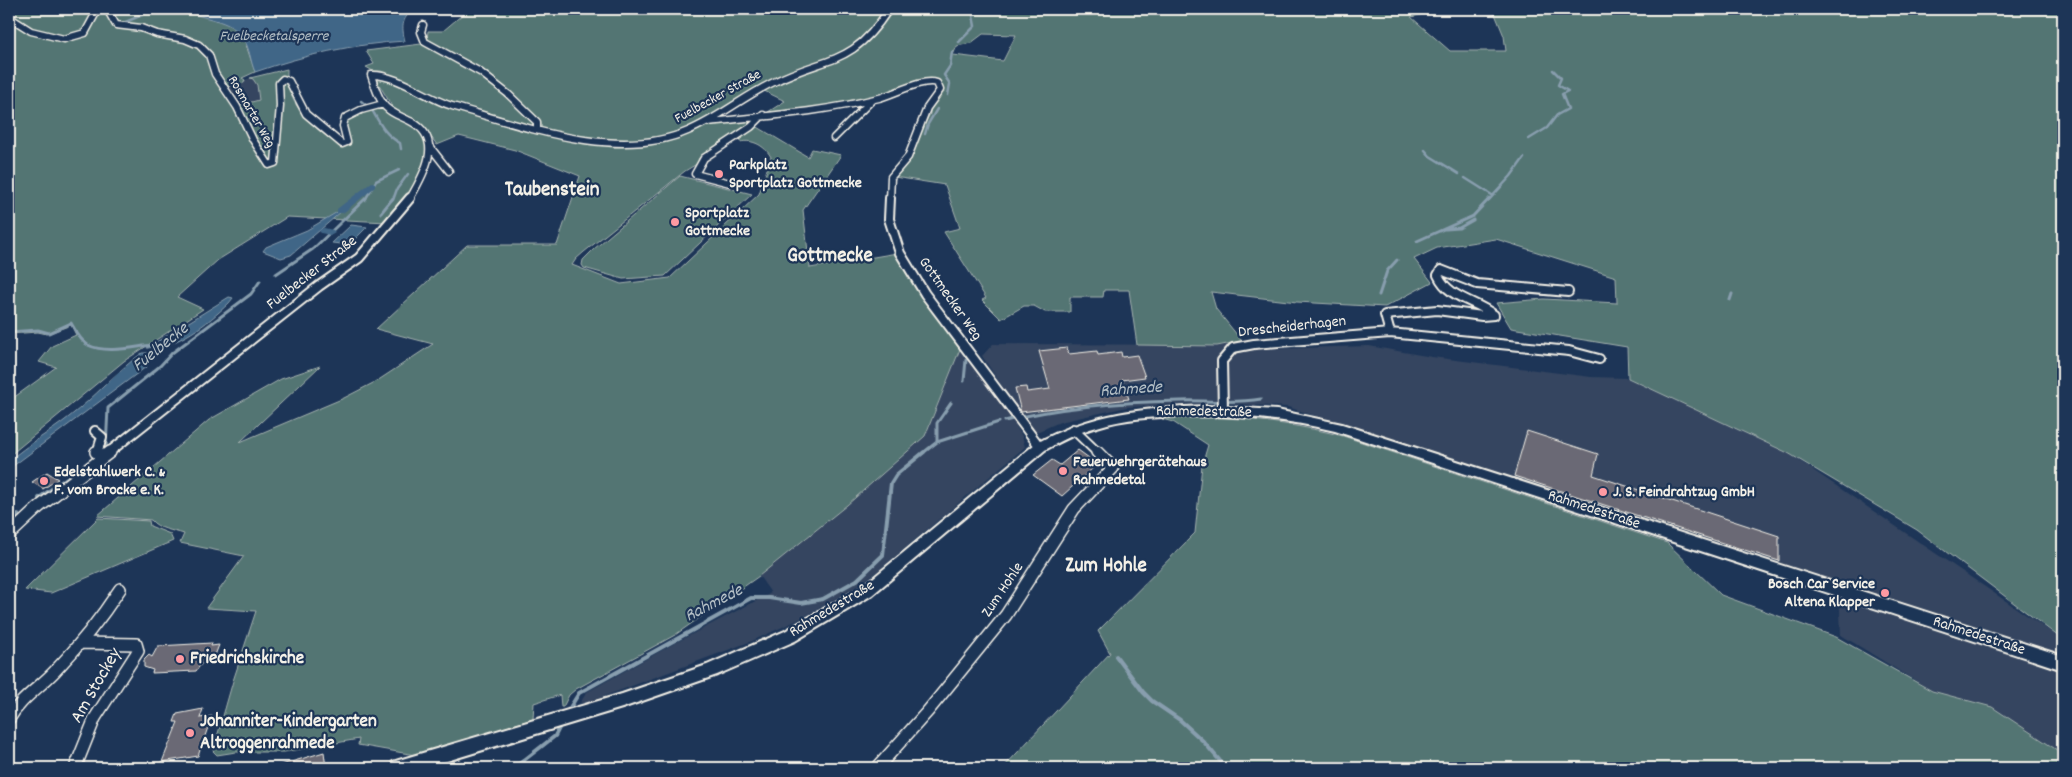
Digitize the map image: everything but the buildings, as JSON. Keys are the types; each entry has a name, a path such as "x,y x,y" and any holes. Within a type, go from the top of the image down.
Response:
{"main road":[{"name":"Rahmedestraße","path":"398,768 573,717 711,670 790,636 867,591 1040,447 1061,434 1106,418 1223,403 1337,427 2063,663"}],"street":[{"path":"9,17 31,31 64,39 85,33 98,9"},
{"name":"Rosmarter Weg","path":"107,9 116,25 141,28 157,34 185,39 199,45 209,55 216,74 237,107 252,140 269,165 275,163 280,106 279,84 283,79 289,81 306,114 342,144 347,142 343,122 345,118 356,111 383,104"},
{"name":"Fuelbecker Straße","path":"383,104 371,75 382,75 437,101 584,141 624,143 674,137 706,122 756,90 785,76 848,53 860,45 890,9"},
{"path":"423,24 421,32 425,42 487,78 508,94 537,122 537,129"},
{"name":"Gottmecker Weg","path":"706,122 815,110 872,100 928,81 935,81 940,90 927,108 908,156 891,177 888,219 900,253 925,294 1040,447"},
{"path":"834,138 872,100"},
{"path":"383,104 389,110 419,126 428,137 431,148 449,171"},
{"path":"730,183 694,174 704,158 751,127 763,115"},
{"name":"Fuelbecker Straße","path":"9,535 39,507 319,286 359,258 408,202 422,178 431,148"},
{"path":"1390,333 1384,315 1422,310 1482,316 1494,315 1448,291 1440,282 1438,275 1441,270 1477,284 1568,292"},
{"name":"Drescheiderhagen","path":"1223,403 1222,361 1233,348 1286,340 1390,333 1560,350 1599,359"},
{"name":"Zum Hohle","path":"878,768 928,711 1006,615 1074,509 1113,468 1073,429"},
{"path":"95,430 102,437 96,453 104,456"},
{"name":"Am Stockey","path":"9,719 20,702 53,674 81,643 120,589"},
{"name":"Am Stockey","path":"75,768 95,718 138,651 136,644 81,643"}],"shaded area":[{"path":"250,78 257,85 259,100 239,105 227,86 243,83"},
{"path":"1242,341 1263,349 1369,346 1432,357 1591,377 1628,378 1788,453 2063,640 2063,754 1992,707 1932,691 1841,635 1839,588 1288,407 1215,403 1127,407 1060,422 1032,432 982,356 993,344 1221,345"},
{"path":"960,349 1012,419 1022,436 1025,447 879,570 853,589 802,618 752,641 589,702 580,703 587,692 771,593 759,576 847,505 925,436"}],"green space":[{"path":"9,9 183,9 222,21 233,27 244,39 255,72 242,78 245,80 244,83 220,88 233,107 259,100 257,85 250,78 287,69 290,93 295,104 310,122 339,145 350,143 346,124 347,119 358,112 381,107 418,129 424,139 426,151 418,177 402,203 387,222 287,217 218,260 177,297 203,309 124,361 9,456 9,401 56,367 39,362 52,346 76,335 71,325 47,334 38,332 9,334"},
{"path":"469,9 1462,9 1432,12 1411,17 1450,51 1506,51 1504,36 1495,14 1476,12 1470,9 2063,9 2063,640 1917,530 1788,453 1628,378 1627,347 1511,328 1496,303 1544,299 1617,303 1616,277 1496,239 1437,248 1414,259 1432,282 1385,307 1297,302 1211,292 1216,309 1242,341 1217,346 1137,345 1129,290 1104,290 1103,297 1070,297 1070,312 1045,312 1034,306 1024,306 1001,319 982,300 986,298 944,232 960,228 945,185 894,177 916,147 919,134 930,114 930,107 941,92 943,87 938,80 924,80 869,99 819,107 768,112 785,101 758,88 677,135 627,141 607,141 558,133 442,100 381,71 373,71 366,67 374,64 366,51 429,43 427,39 428,31 443,31","holes":["983,34 1016,35 1003,61 953,55 957,46 971,43"]},
{"path":"381,77 437,103 574,141 662,141 694,132 708,124 753,120 748,126 698,159 700,162 685,171 584,252 572,265 621,284 670,278 759,194 771,157 758,144 745,141 740,142 740,138 756,126 808,157 812,149 841,155 803,210 810,268 897,253 922,295 960,349 925,436 847,505 759,576 675,635 576,689 569,695 563,707 561,707 560,695 534,703 533,719 415,755 358,745 359,739 284,752 236,752 217,755 213,751 256,611 206,608 244,556 180,543 184,534 161,527 151,520 97,516 209,420 281,379 320,366 240,442 344,398 377,381 433,344 376,329 467,245 557,245 580,176 515,150 459,136 437,145 422,124 393,108 377,81 376,78"},
{"name":"Sportplatz Gottmecke","path":"680,176 752,194 665,276 623,279 584,268 582,265 583,260 594,249"},
{"path":"1224,418 1284,424 1343,436 1667,543 1721,595 1836,637 1932,691 1992,707 2063,754 2063,768 1003,768 1110,653 1098,631 1195,533 1202,465 1208,445 1173,422 1162,419"},
{"path":"98,518 149,521 150,526 170,534 173,541 51,593 25,590"}],"water":[{"name":"Fuelbecketalsperre","path":"183,9 415,9 407,15 404,22 405,41 329,51 255,72 247,46 237,31 231,26"},
{"path":"342,211 291,255 281,258 263,251 266,247 307,230"},
{"path":"351,225 367,227 349,245 332,243"},
{"path":"229,297 233,298 229,303 191,333 170,344 147,348"},
{"path":"142,353 148,353 142,360 147,364 146,367 9,469 9,461 79,409"}],"waterway":[{"name":"Gottmecke","path":"959,42 975,26 973,16 982,9"},
{"path":"121,24 142,15"},
{"name":"Gottmecke","path":"948,95 950,84 944,75 950,66 952,52"},
{"path":"1529,139 1547,128 1557,115 1568,109 1562,94 1568,91 1558,85 1561,78 1553,70"},
{"name":"Fuelbecke","path":"361,101 366,105"},
{"name":"Gottmecke","path":"925,134 928,124 937,109"},
{"name":"Fuelbecke","path":"372,110 387,133 400,143 401,149"},
{"path":"1425,150 1430,156 1459,174"},
{"path":"1489,200 1511,176 1524,158"},
{"name":"Fuelbecke","path":"365,200 376,181 399,170"},
{"path":"393,200 397,189 408,174"},
{"path":"1465,178 1492,195"},
{"path":"340,211 372,185"},
{"name":"Fuelbecke","path":"276,274 313,249 366,198"},
{"path":"381,213 393,198"},
{"path":"1417,241 1473,216 1490,198"},
{"path":"1446,229 1459,228 1473,220"},
{"name":"Fuelbecke","path":"324,231 330,232"},
{"path":"1379,295 1387,271 1397,260"},
{"name":"Fuelbecke","path":"106,448 108,408 160,366 172,353 251,294 260,281"},
{"path":"1730,300 1732,294"},
{"path":"9,332 38,330 49,333 71,323 83,341 95,348 120,349 152,345"},
{"name":"Gottmecke","path":"964,381 966,360"},
{"name":"Rahmede","path":"1005,421 1070,408 1136,402 1241,401 1261,399"},
{"name":"Gottmecke","path":"937,442 937,423 951,403"},
{"name":"Rahmede","path":"937,442 999,422"},
{"name":"Rahmede","path":"923,453 937,442"},
{"name":"Rahmede","path":"566,714 579,693 751,598 769,598 801,603 823,599 857,580 883,555 891,483 896,475 924,452"},
{"name":"Fuelbecke","path":"39,498 78,470"},
{"name":"Fuelbecke","path":"9,524 18,515"},
{"path":"1116,656 1143,692 1152,701 1180,720 1203,741 1226,768"},
{"name":"Rahmede","path":"514,768 555,736 561,724"}],"place":[{"name":"Parkplatz Sportplatz Gottmecke","path":"719,174"},
{"name":"Sportplatz Gottmecke","path":"675,222"},
{"name":"Feuerwehrgerätehaus Rahmedetal","path":"1063,471"},
{"name":"Edelstahlwerk C. & F. vom Brocke e. K.","path":"44,481"},
{"name":"J. S. Feindrahtzug GmbH","path":"1603,492"},
{"name":"Bosch Car Service Altena Klapper","path":"1885,593"},
{"name":"Friedrichskirche","path":"180,659"},
{"name":"Johanniter-Kindergarten Altroggenrahmede","path":"190,733"}],"district":[{"name":"Taubenstein","path":"552,191"},
{"name":"Gottmecke","path":"830,257"},
{"name":"Zum Hohle","path":"1106,567"}]}
